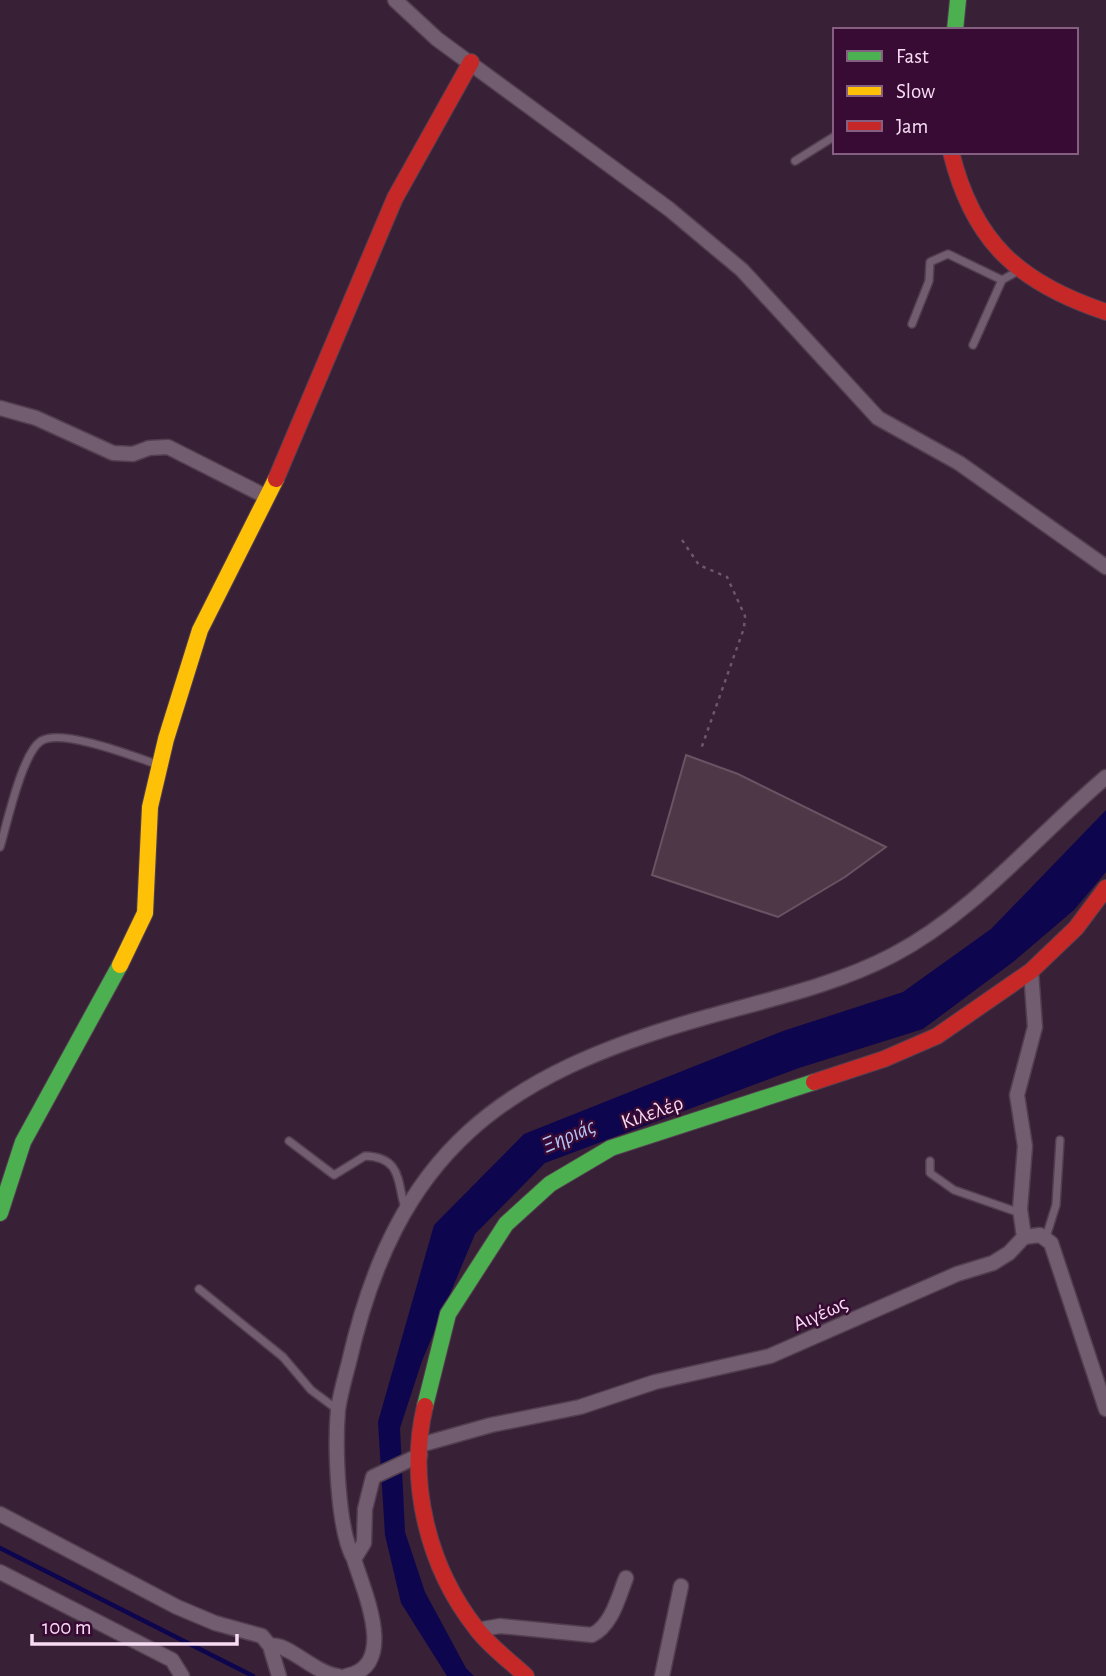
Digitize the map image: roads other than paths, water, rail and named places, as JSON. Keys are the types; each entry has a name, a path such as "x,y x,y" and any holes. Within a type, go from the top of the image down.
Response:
{"street":[{"path":"395,0 438,39 669,209 742,270 878,418 958,463 1103,565"},
{"path":"955,28 958,0"},
{"path":"0,1213 23,1142 145,913 148,818 160,765 200,629 267,497 395,198 471,62"},
{"path":"951,154 959,188 970,213 988,239 1018,271 1054,293 1106,312"},
{"path":"0,408 36,418 113,453 123,455 149,448 168,447 267,497"},
{"path":"346,1676 361,1670 374,1647 371,1613 343,1534 334,1408 377,1272 405,1208 441,1158 469,1130 526,1089 566,1066 665,1028 855,972 924,938 957,915 1106,777"},
{"name":"Κιλελέρ","path":"526,1676 477,1630 451,1592 426,1532 420,1450 421,1423 439,1348 456,1297 506,1224 550,1184 594,1156 628,1142 910,1050 952,1028 1031,971 1076,928 1106,888"},
{"path":"1031,971 1035,1027 1017,1095 1025,1146 1021,1213 1024,1237 1034,1234 1046,1237 1054,1250 1106,1409"},
{"name":"Αιγέως","path":"354,1559 364,1543 367,1497 377,1473 420,1450 491,1425 589,1405 655,1382 770,1356 957,1274 993,1263 1009,1253 1024,1237"},
{"path":"0,1514 177,1607 215,1623 262,1636 270,1646 279,1676"},
{"path":"0,1572 172,1660 182,1676"},
{"path":"477,1630 500,1626 592,1635 601,1630 608,1621 626,1578"},
{"path":"662,1676 681,1586"},
{"path":"270,1646 281,1646 319,1671 338,1676"}],"lane":[{"path":"795,161 833,137"},
{"path":"912,324 929,281 930,262 939,255 948,254 1002,280"},
{"path":"973,345 1002,280 1018,271"},
{"path":"0,847 27,761 41,741 49,737 66,738 160,765"},
{"path":"1046,1237 1056,1205 1060,1140"},
{"path":"289,1141 334,1175 365,1156 387,1164 400,1179 405,1208"},
{"path":"930,1161 930,1173 954,1190 1021,1213"},
{"path":"199,1289 283,1357 302,1379 334,1408"}],"water":[{"name":"Ξηριάς","path":"1106,810 1106,872 1074,910 1013,962 923,1029 799,1068 545,1163 475,1234 422,1361 400,1428 405,1532 425,1592 466,1668 474,1676 447,1676 401,1603 385,1535 378,1422 434,1225 524,1134 783,1031 903,992 991,929"}],"waterway":[{"path":"0,1548 253,1676"}]}
